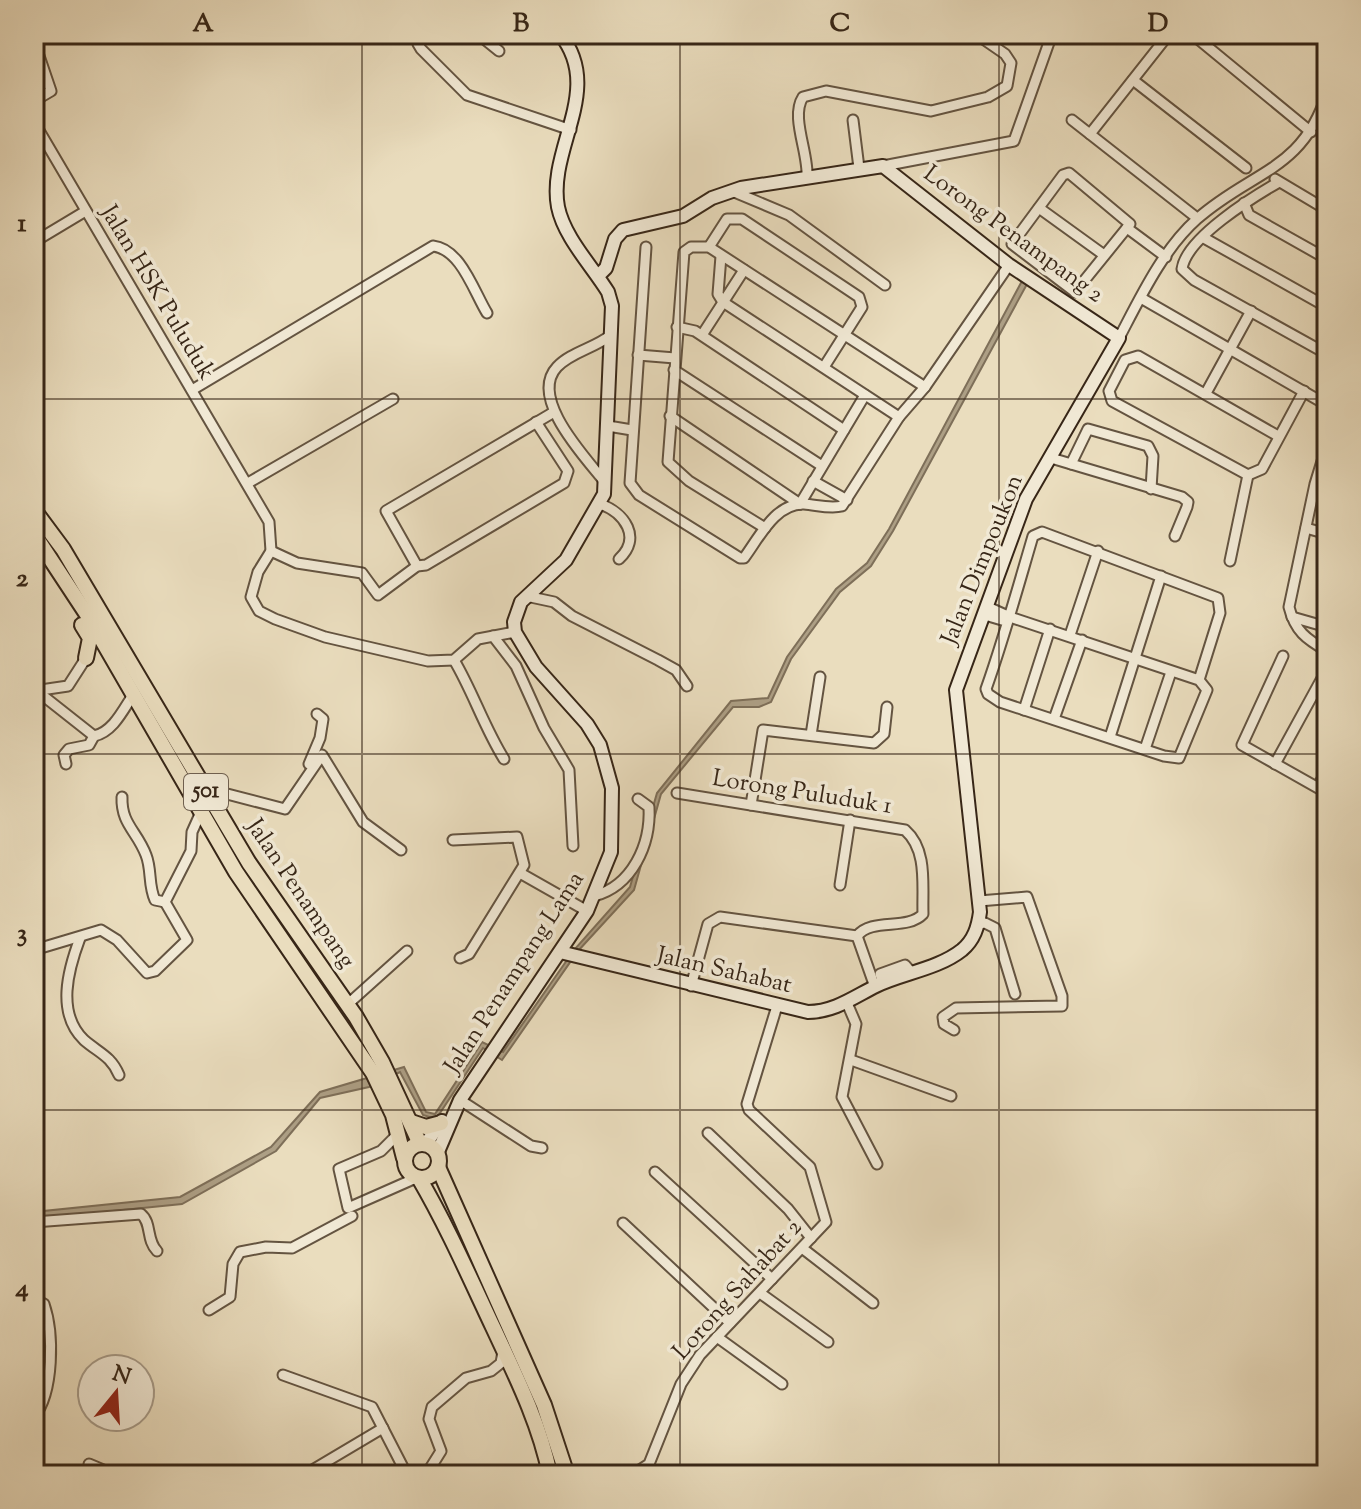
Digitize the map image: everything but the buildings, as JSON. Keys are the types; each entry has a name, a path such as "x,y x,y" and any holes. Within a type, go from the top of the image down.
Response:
{"main road":[{"path":"34,510 41,524 34,534"},
{"name":"Jalan Penampang","path":"34,510 63,549 249,863 348,1004 387,1089 404,1158"},
{"name":"Jalan Penampang","path":"34,534 119,670 236,872 379,1071"},
{"path":"34,548 90,638 86,658 99,654 119,670"},
{"name":"Jalan Penampang","path":"387,1089 430,1152 544,1405 567,1475"},
{"path":"411,1122 430,1127 441,1123"},
{"path":"418,1178 431,1176 430,1152 410,1149 404,1158 407,1170 418,1178 451,1236 546,1450 550,1475"}],"street":[{"path":"420,34 418,44 421,49 467,95 571,130"},
{"path":"478,34 499,51"},
{"path":"536,422 568,471 564,483 426,565 417,566 378,595 362,573 304,565 271,551 251,592 252,602 259,611 325,637 398,656 454,660 471,643 515,632 515,614 526,596 566,560 600,504 608,426 612,306 559,209 559,174 571,130 578,82 570,49 560,34"},
{"path":"807,178 808,154 797,111 803,97 826,91 922,112 988,97 1007,86 1011,63 976,34"},
{"path":"598,276 606,267 615,239 623,230 683,216 732,191 1014,141 1052,34"},
{"path":"1090,134 1169,34"},
{"path":"1192,34 1311,132"},
{"path":"1315,34 1325,41"},
{"path":"34,41 51,91 34,101"},
{"path":"1133,80 1246,168"},
{"name":"Jalan Dimpoukon","path":"978,924 979,901 956,690 1020,511 1166,257 1197,218 1297,151 1311,132 1327,93"},
{"path":"853,120 859,168"},
{"path":"1072,120 1197,218"},
{"name":"Jalan HSK Puluduk","path":"34,122 84,212 248,483 269,522 271,551"},
{"name":"Lorong Penampang 2","path":"883,166 1009,265 1119,338"},
{"path":"1069,173 1129,221 1127,228 1075,292 1012,244 1063,175 1069,173"},
{"path":"1267,173 1327,210"},
{"path":"1279,182 1244,203 1204,238 1185,258 1183,272 1327,354"},
{"path":"732,191 789,215 885,285"},
{"path":"1244,203 1249,215 1327,259"},
{"path":"1039,208 1104,255"},
{"path":"35,240 84,212"},
{"path":"709,247 727,219 742,219 859,297 862,307 824,367"},
{"path":"1127,228 1166,257"},
{"path":"1204,238 1327,307"},
{"path":"192,390 433,246 443,248 457,261 487,313"},
{"path":"646,247 630,483 639,495 735,557 744,558 765,528 787,507 800,504 838,507 847,500 899,417 925,387 1009,265"},
{"path":"765,528 670,468 666,457 684,252 691,247 709,247 925,387"},
{"path":"721,256 718,294 723,302 899,417"},
{"path":"702,335 744,270"},
{"path":"1141,298 1327,405"},
{"path":"1206,393 1251,311"},
{"path":"677,327 702,335 844,430"},
{"path":"604,481 554,412 550,382 553,372 569,358 611,335"},
{"path":"587,350 610,351"},
{"path":"638,355 675,358"},
{"path":"1248,475 1109,396 1115,375 1125,360 1138,356 1278,436"},
{"path":"674,370 822,466"},
{"path":"1248,475 1262,469 1304,391"},
{"path":"800,504 865,395"},
{"path":"248,483 393,399"},
{"path":"417,566 386,511 554,412"},
{"path":"670,416 800,504"},
{"path":"608,426 632,430"},
{"path":"1071,464 1088,429 1148,446 1153,456 1151,489"},
{"path":"1327,445 1289,607 1302,635 1327,651"},
{"path":"581,451 605,458"},
{"path":"1051,458 1188,502 1175,536"},
{"path":"1230,561 1248,475"},
{"path":"813,481 847,500"},
{"path":"600,504 621,517 631,534 631,545 619,559"},
{"path":"1306,528 1327,534"},
{"path":"986,611 1002,620 1010,617 1070,635 1199,680 1207,690 1179,758 1000,702 986,689 1010,617 1033,536 1042,532 1214,594 1220,602 1220,613 1199,680"},
{"path":"1070,635 1098,551"},
{"path":"1110,737 1161,576"},
{"path":"526,596 554,602 566,612 676,670 687,686"},
{"path":"1292,617 1327,627"},
{"path":"1024,710 1050,629"},
{"name":"Jalan Penampang Lama","path":"430,1152 458,1103 587,911 611,852 609,771 594,734 557,694 515,632"},
{"path":"493,636 516,666 544,728 569,770 573,846"},
{"path":"1054,719 1082,640"},
{"path":"1283,656 1241,741 1244,748 1322,790 1327,769"},
{"path":"35,691 68,686 86,658"},
{"path":"454,660 488,735 504,759"},
{"path":"1145,749 1171,672"},
{"path":"1275,764 1321,680 1327,676"},
{"path":"811,735 820,677"},
{"path":"35,691 94,736"},
{"path":"66,764 64,755 69,749 89,745 94,736 102,734 114,722 133,695"},
{"path":"751,805 763,730 874,743 884,734 887,707"},
{"path":"289,803 320,738 323,719 317,714"},
{"path":"204,788 285,809 322,755 363,822 401,850"},
{"name":"Lorong Puluduk 1","path":"677,793 905,830 916,841 923,914 920,918 867,928 857,936"},
{"path":"34,950 101,930 150,973 183,947 187,940 165,902 155,900 149,889 147,857 122,816 122,797"},
{"path":"594,896 621,884 644,845 649,807 638,799"},
{"path":"165,902 191,851 192,832 201,812"},
{"path":"840,885 850,820"},
{"path":"453,840 517,837 524,865 469,954 460,958"},
{"path":"520,873 587,911"},
{"path":"954,1030 944,1024 943,1017 956,1008 1062,1006 1062,996 1027,897 979,901"},
{"path":"691,986 708,924 720,917 857,936 879,985 958,953 971,939 978,924 985,923 995,928 1015,994"},
{"path":"80,938 69,972 68,1012 78,1032 104,1052 119,1075"},
{"path":"348,1004 407,951"},
{"name":"Jalan Sahabat","path":"560,952 691,986 816,1012 847,1003 879,985"},
{"path":"847,1003 856,1024 842,1097 877,1164"},
{"name":"Lorong Sahabat 2","path":"632,1475 649,1464 681,1384 700,1355 826,1222 814,1174 806,1161 749,1110 747,1104 777,1006"},
{"path":"851,1060 951,1096"},
{"path":"458,1103 531,1146 542,1148"},
{"name":"Jalan Penampang Lama","path":"430,1152 441,1123 458,1103"},
{"path":"350,1212 339,1169 381,1151 399,1133"},
{"path":"708,1133 788,1209 811,1238"},
{"path":"655,1172 772,1279"},
{"path":"209,1310 230,1297 230,1275 240,1252 266,1247 292,1248 350,1212 418,1178"},
{"path":"34,1222 141,1214 147,1219 151,1245 157,1251"},
{"path":"623,1223 730,1323"},
{"path":"802,1248 873,1303"},
{"path":"760,1293 828,1342"},
{"path":"34,1299 44,1304 53,1353 34,1417"},
{"path":"717,1337 782,1384"},
{"path":"426,1475 441,1451 429,1419 432,1407 466,1378 491,1371 501,1363 503,1349"},
{"path":"491,1371 508,1375 519,1385"},
{"path":"283,1375 368,1404 407,1475"},
{"path":"314,1469 383,1428"},
{"path":"89,1464 115,1475"},
{"path":"34,1470 44,1475"}],"shaded area":[{"path":"1022,281 1027,284 871,566 840,592 791,659 771,702 759,707 733,707 661,794 634,890 578,951 502,1060 483,1048 436,1119 423,1115 400,1072 369,1087 320,1098 276,1151 182,1204 34,1219 34,1212 180,1197 271,1147 320,1092 404,1067 426,1112 435,1114 482,1042 503,1052 574,950 630,887 657,793 731,701 768,698 787,657 836,589 867,563 889,529"}]}
